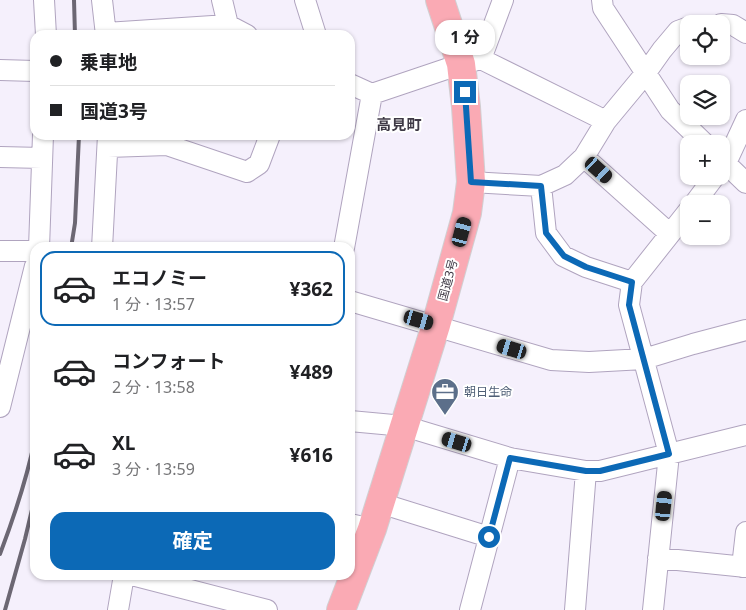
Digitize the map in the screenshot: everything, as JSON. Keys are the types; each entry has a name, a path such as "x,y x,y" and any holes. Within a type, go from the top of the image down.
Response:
{"highway":[{"name":"国道3号","path":"355,552 361,527 380,503 436,325 467,213 471,182 466,107 471,62 440,0"},
{"name":"国道3号","path":"341,610 348,580"}],"street":[{"path":"44,0 46,30"},
{"path":"102,0 106,30"},
{"path":"222,0 228,25"},
{"path":"305,0 314,30"},
{"path":"471,62 503,0"},
{"path":"602,0 603,8 645,74 670,110 696,135"},
{"path":"199,30 228,25 238,30"},
{"path":"730,25 746,33"},
{"path":"471,182 541,186 565,175 584,157 606,122 662,50 680,30"},
{"path":"355,86 372,94 471,62 606,122"},
{"path":"0,70 30,71"},
{"path":"345,242 372,94"},
{"path":"730,150 746,120"},
{"path":"39,242 43,140"},
{"path":"108,242 108,141 168,140 247,172 259,164 268,140"},
{"path":"0,157 42,158"},
{"path":"584,157 670,234"},
{"path":"730,173 746,183"},
{"path":"541,186 546,233 564,256 586,267 632,282"},
{"path":"653,610 669,454 629,305 632,282 680,221"},
{"path":"0,251 30,252"},
{"path":"0,407 30,286"},
{"path":"355,301 551,360 589,362 644,359 746,330"},
{"path":"355,421 404,426 510,458 586,471 600,471 746,434"},
{"path":"470,610 510,458"},
{"path":"575,610 586,471"},
{"path":"380,503 489,537"},
{"path":"658,558 744,567 746,532"},
{"path":"118,610 123,580"},
{"path":"170,580 201,584 267,610"}],"railway":[{"path":"74,0 75,30"},
{"path":"72,242 75,223 79,140"},
{"path":"0,554 20,497 30,460"},
{"path":"5,610 30,518"}],"place":[{"name":"朝日生命","path":"445,416"}],"district":[{"name":"高見町","path":"399,125"}],"route":[{"path":"465,92 471,182 541,186 546,233 564,256 586,267 632,282 629,305 669,454 600,471 586,471 510,458 489,537"}]}
